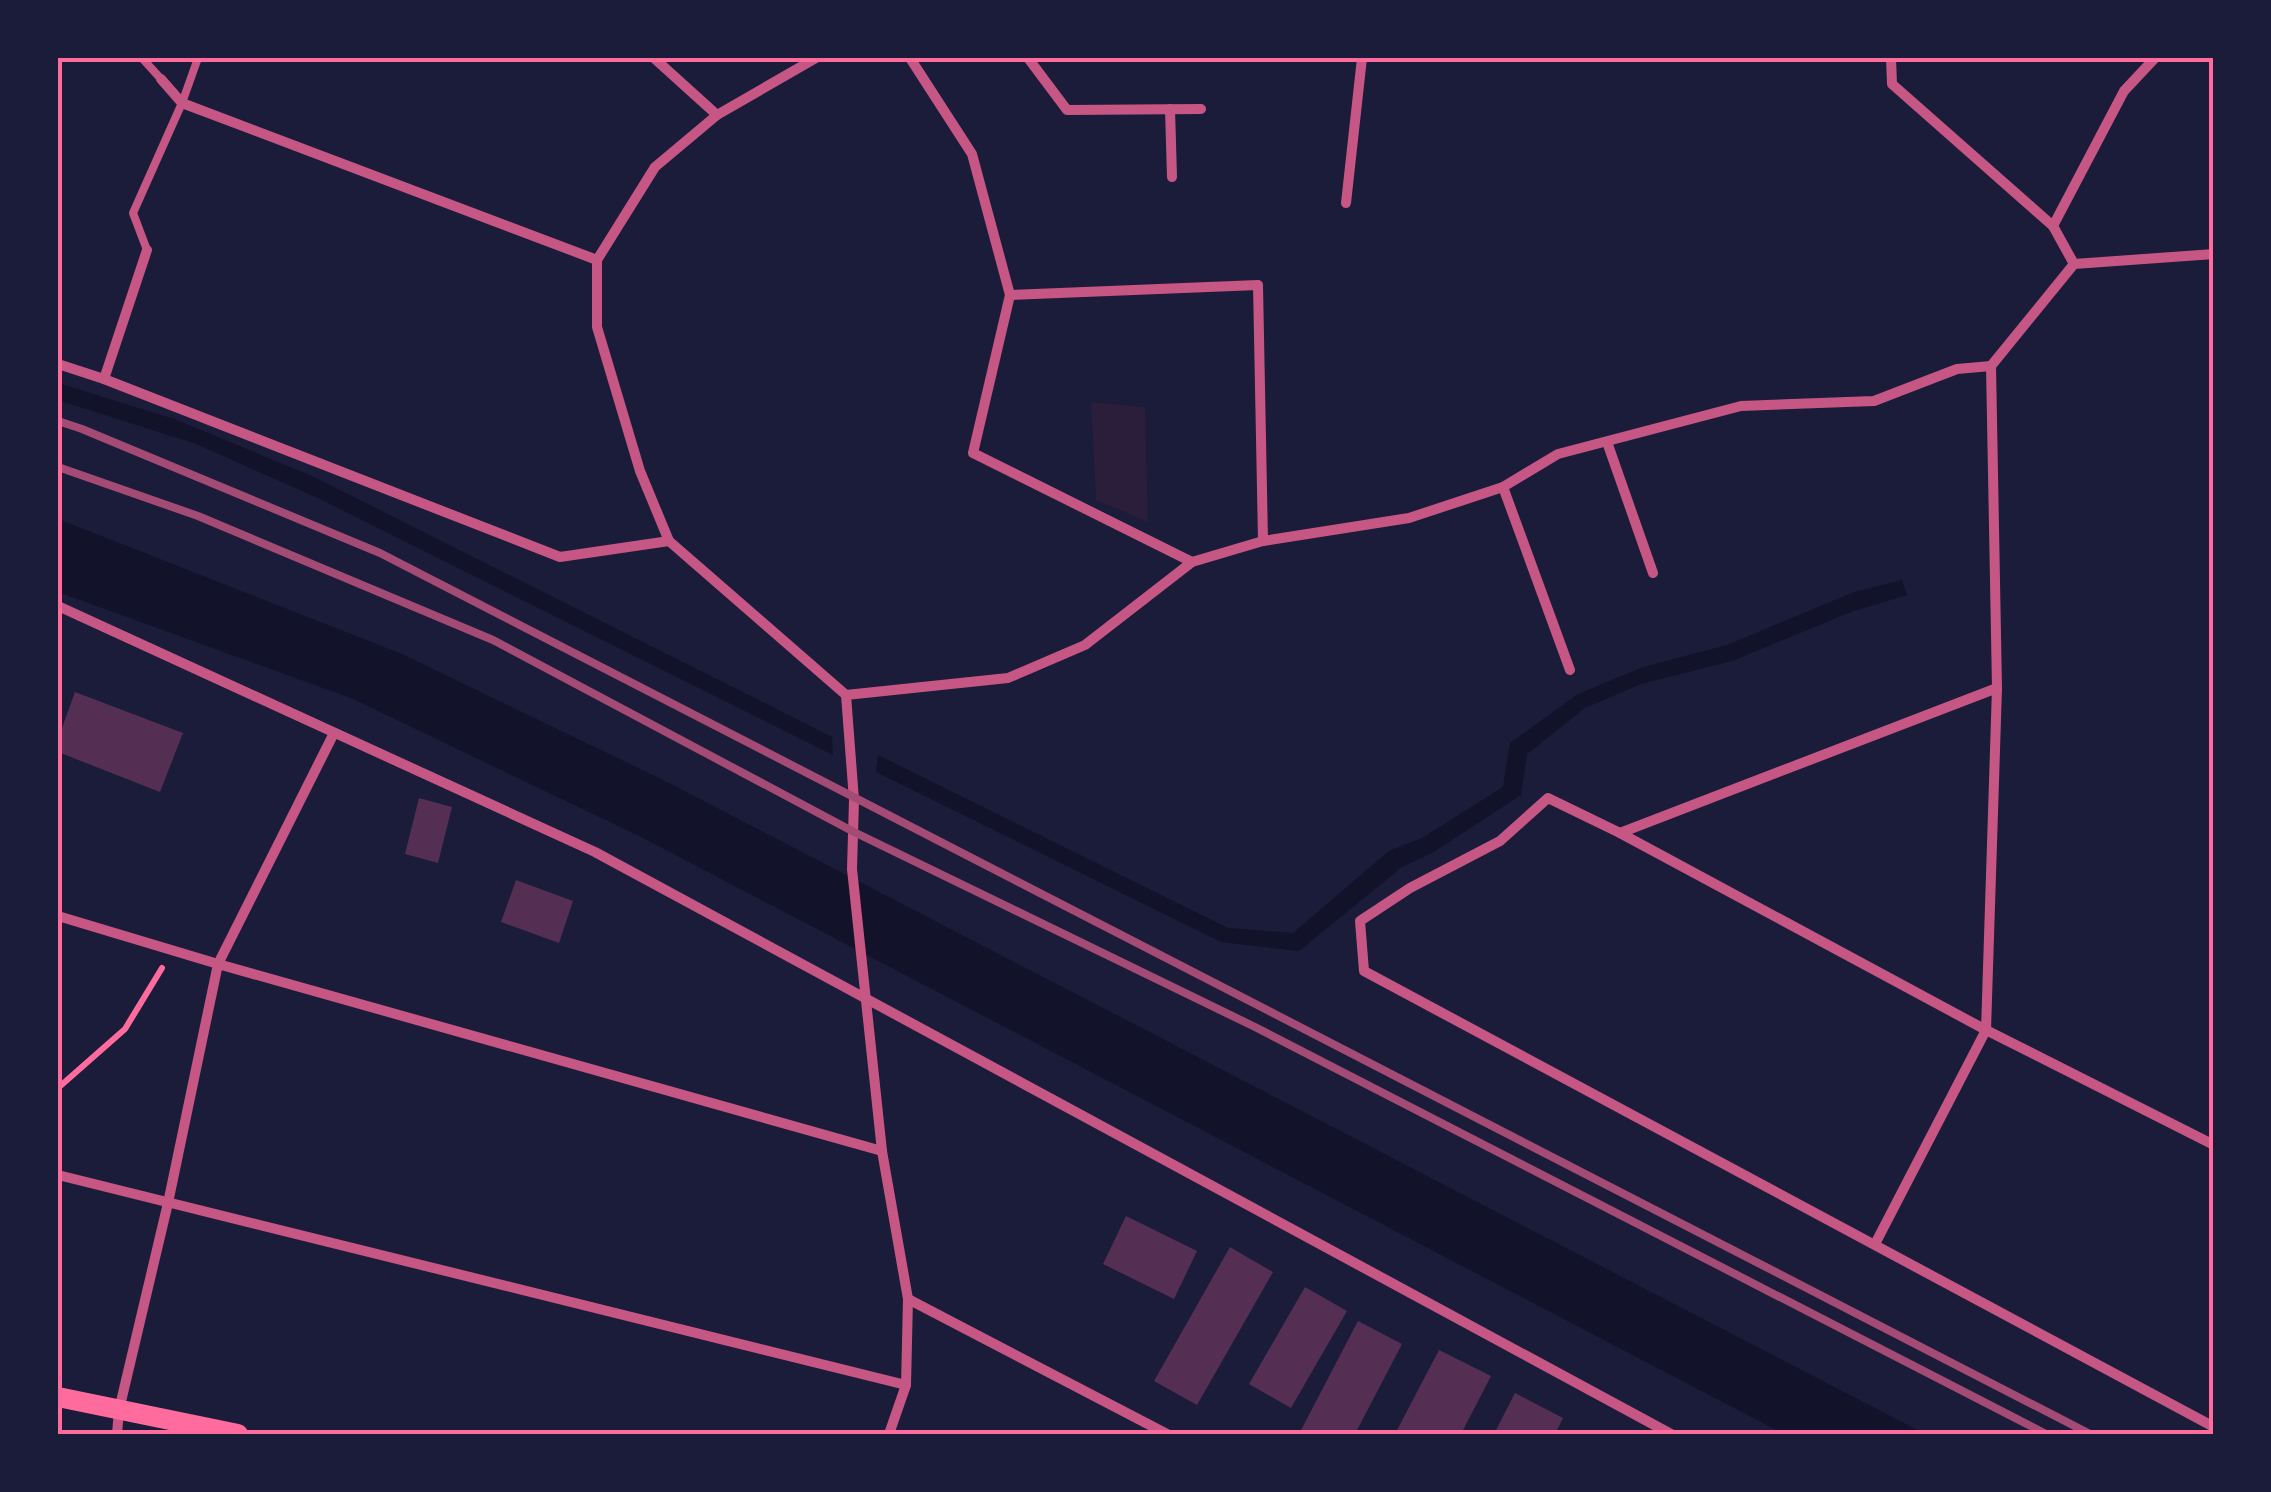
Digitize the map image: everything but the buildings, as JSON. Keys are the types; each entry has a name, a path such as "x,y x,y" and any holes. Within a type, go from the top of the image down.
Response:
{"main road":[{"path":"58,1397 238,1434"}],"street":[{"path":"654,58 716,115"},
{"path":"816,58 716,115 654,167 597,260 597,327 640,471 669,542 846,695 854,800 852,869 882,1151 908,1299 906,1385 889,1434"},
{"path":"910,58 972,154 1010,296 973,453 1192,562"},
{"path":"1028,58 1067,110 1201,109"},
{"path":"1346,202 1362,58"},
{"path":"1891,58 1892,84 2053,226 2074,264"},
{"path":"2053,226 2124,91 2155,58"},
{"path":"160,78 182,103 597,260"},
{"path":"1170,109 1172,177"},
{"path":"104,378 146,250"},
{"path":"1874,1244 1986,1030 1996,688 1991,366 2074,264 2214,254"},
{"path":"1010,296 1258,285 1263,541"},
{"path":"58,364 104,378 560,557 669,542"},
{"path":"846,695 1008,678 1085,645 1192,562 1263,541 1409,518 1502,487 1558,454 1741,406 1874,401 1957,369 1991,366"},
{"path":"1608,442 1653,572"},
{"path":"1502,487 1570,670"},
{"path":"58,606 595,852 1664,1433"},
{"path":"1620,833 1996,688"},
{"path":"117,1434 119,1410 218,964 334,733"},
{"path":"2214,1145 1986,1030 1548,798 1500,841 1410,888 1360,921 1364,971 2214,1427"},
{"path":"58,916 882,1151"},
{"path":"58,1175 906,1385"},
{"path":"908,1299 1167,1434"}],"lane":[{"path":"142,58 160,78"},
{"path":"146,250 133,213 198,58"}],"path":[{"path":"58,1088 124,1029 174,950"}],"shaded area":[{"path":"58,383 177,420 314,477 832,737 833,755 318,498 196,444 58,400"},
{"path":"1091,402 1145,407 1148,522 1096,500"},
{"path":"58,519 402,654 667,782 1925,1434 1784,1434 641,837 351,698 58,592"},
{"path":"1902,580 1907,595 1851,612 1732,661 1641,684 1585,708 1527,754 1521,795 1432,853 1402,867 1299,951 1221,942 876,772 878,755 1228,928 1293,933 1389,851 1422,838 1503,787 1510,743 1578,694 1643,667 1727,645 1854,592"}],"railway":[{"path":"58,421 380,553 2090,1434"},
{"path":"58,467 198,516 493,640 854,832 1255,1027 2046,1434"}]}
